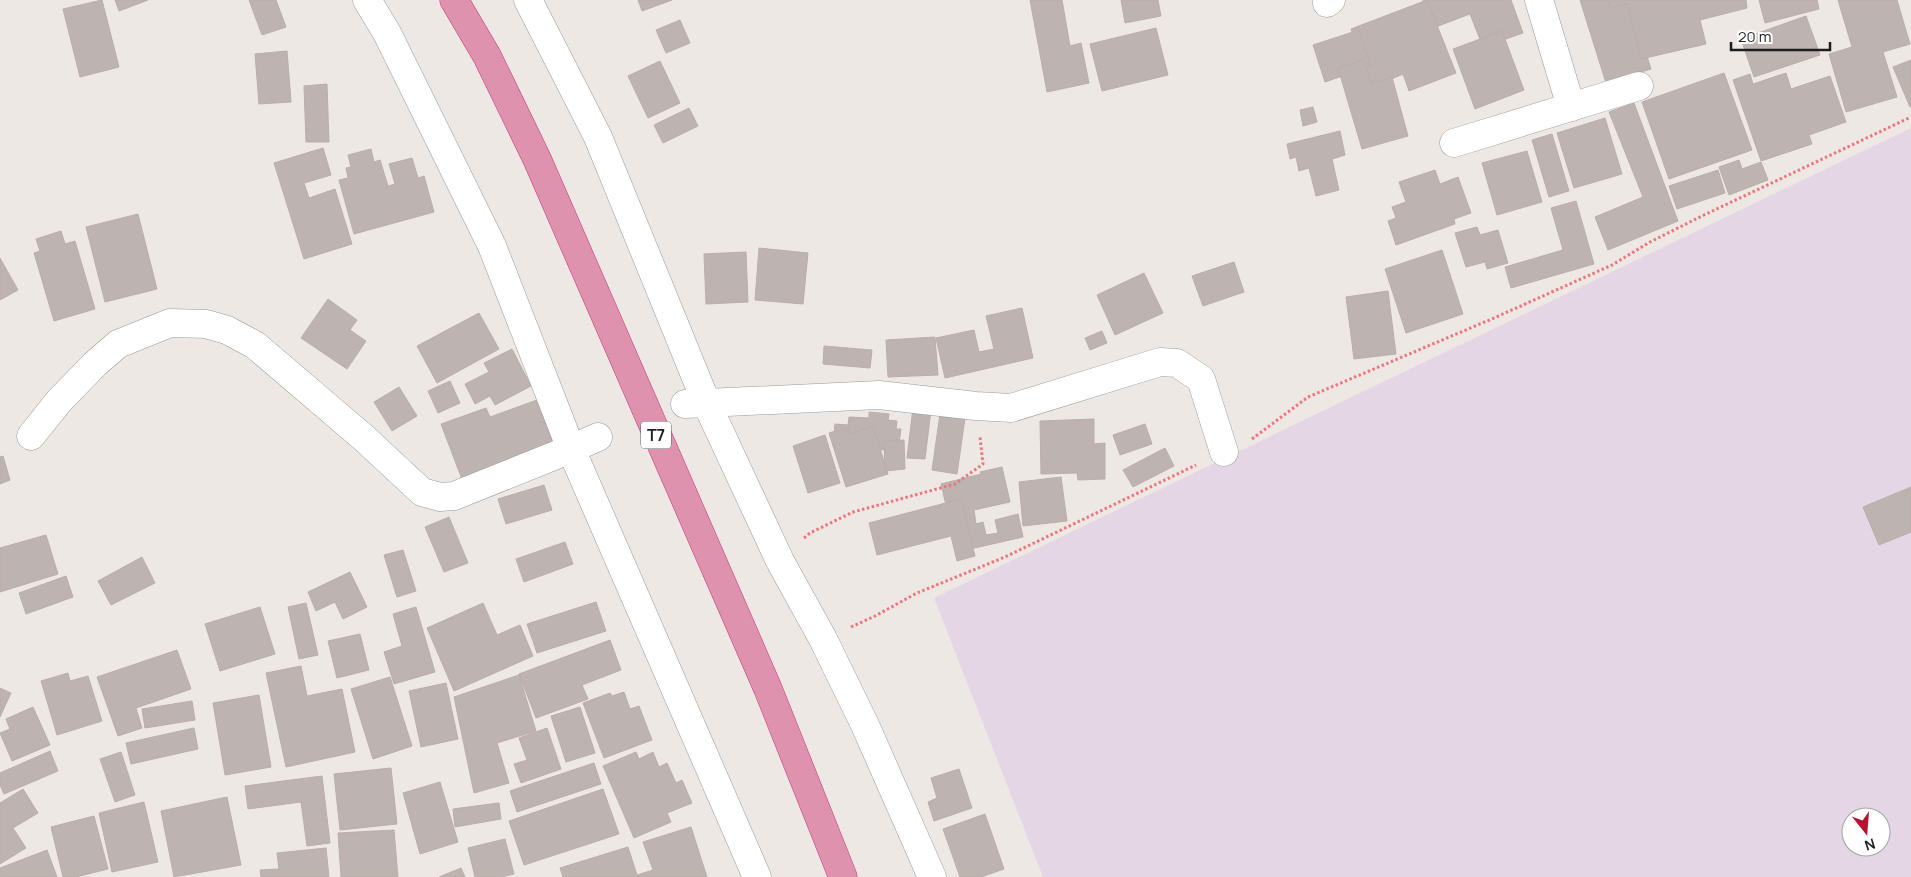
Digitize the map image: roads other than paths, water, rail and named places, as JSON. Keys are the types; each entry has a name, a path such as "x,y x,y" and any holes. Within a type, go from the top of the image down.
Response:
{"highway":[{"name":"T7","path":"454,0 487,56 537,159 768,689 843,877"}],"street":[{"path":"367,0 387,33 492,246 571,449 757,877"},
{"path":"528,0 598,137 695,403 823,639 865,725 932,877"},
{"path":"1539,0 1571,107"},
{"path":"1454,143 1639,86"},
{"path":"31,436 59,401 95,364 118,344 170,322 206,324 227,330 255,344 364,438 422,492 440,497 454,496 598,437"},
{"path":"695,403 879,395 1010,408 1160,362 1177,363 1201,379 1224,452"}]}
